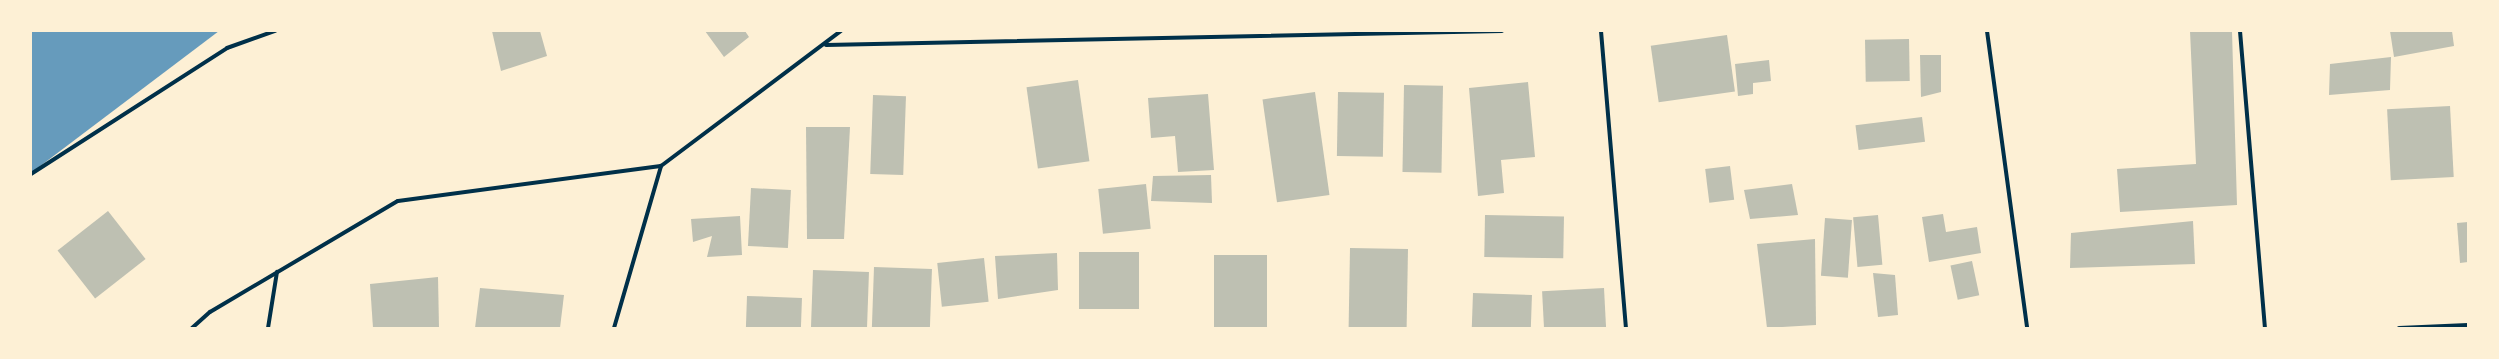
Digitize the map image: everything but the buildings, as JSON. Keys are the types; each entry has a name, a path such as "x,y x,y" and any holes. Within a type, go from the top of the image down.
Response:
{"street":[{"path":"31,174 227,48 274,31"},
{"path":"192,328 210,312 398,201 661,166 826,45 841,31"},
{"path":"826,45 1502,31"},
{"path":"1600,31 1626,328"},
{"path":"1987,31 2026,328"},
{"path":"2240,31 2265,328"},
{"path":"614,328 661,166"},
{"path":"268,328 277,272"},
{"path":"2399,328 2468,325"}],"water":[{"path":"31,31 219,31 31,173"}]}
